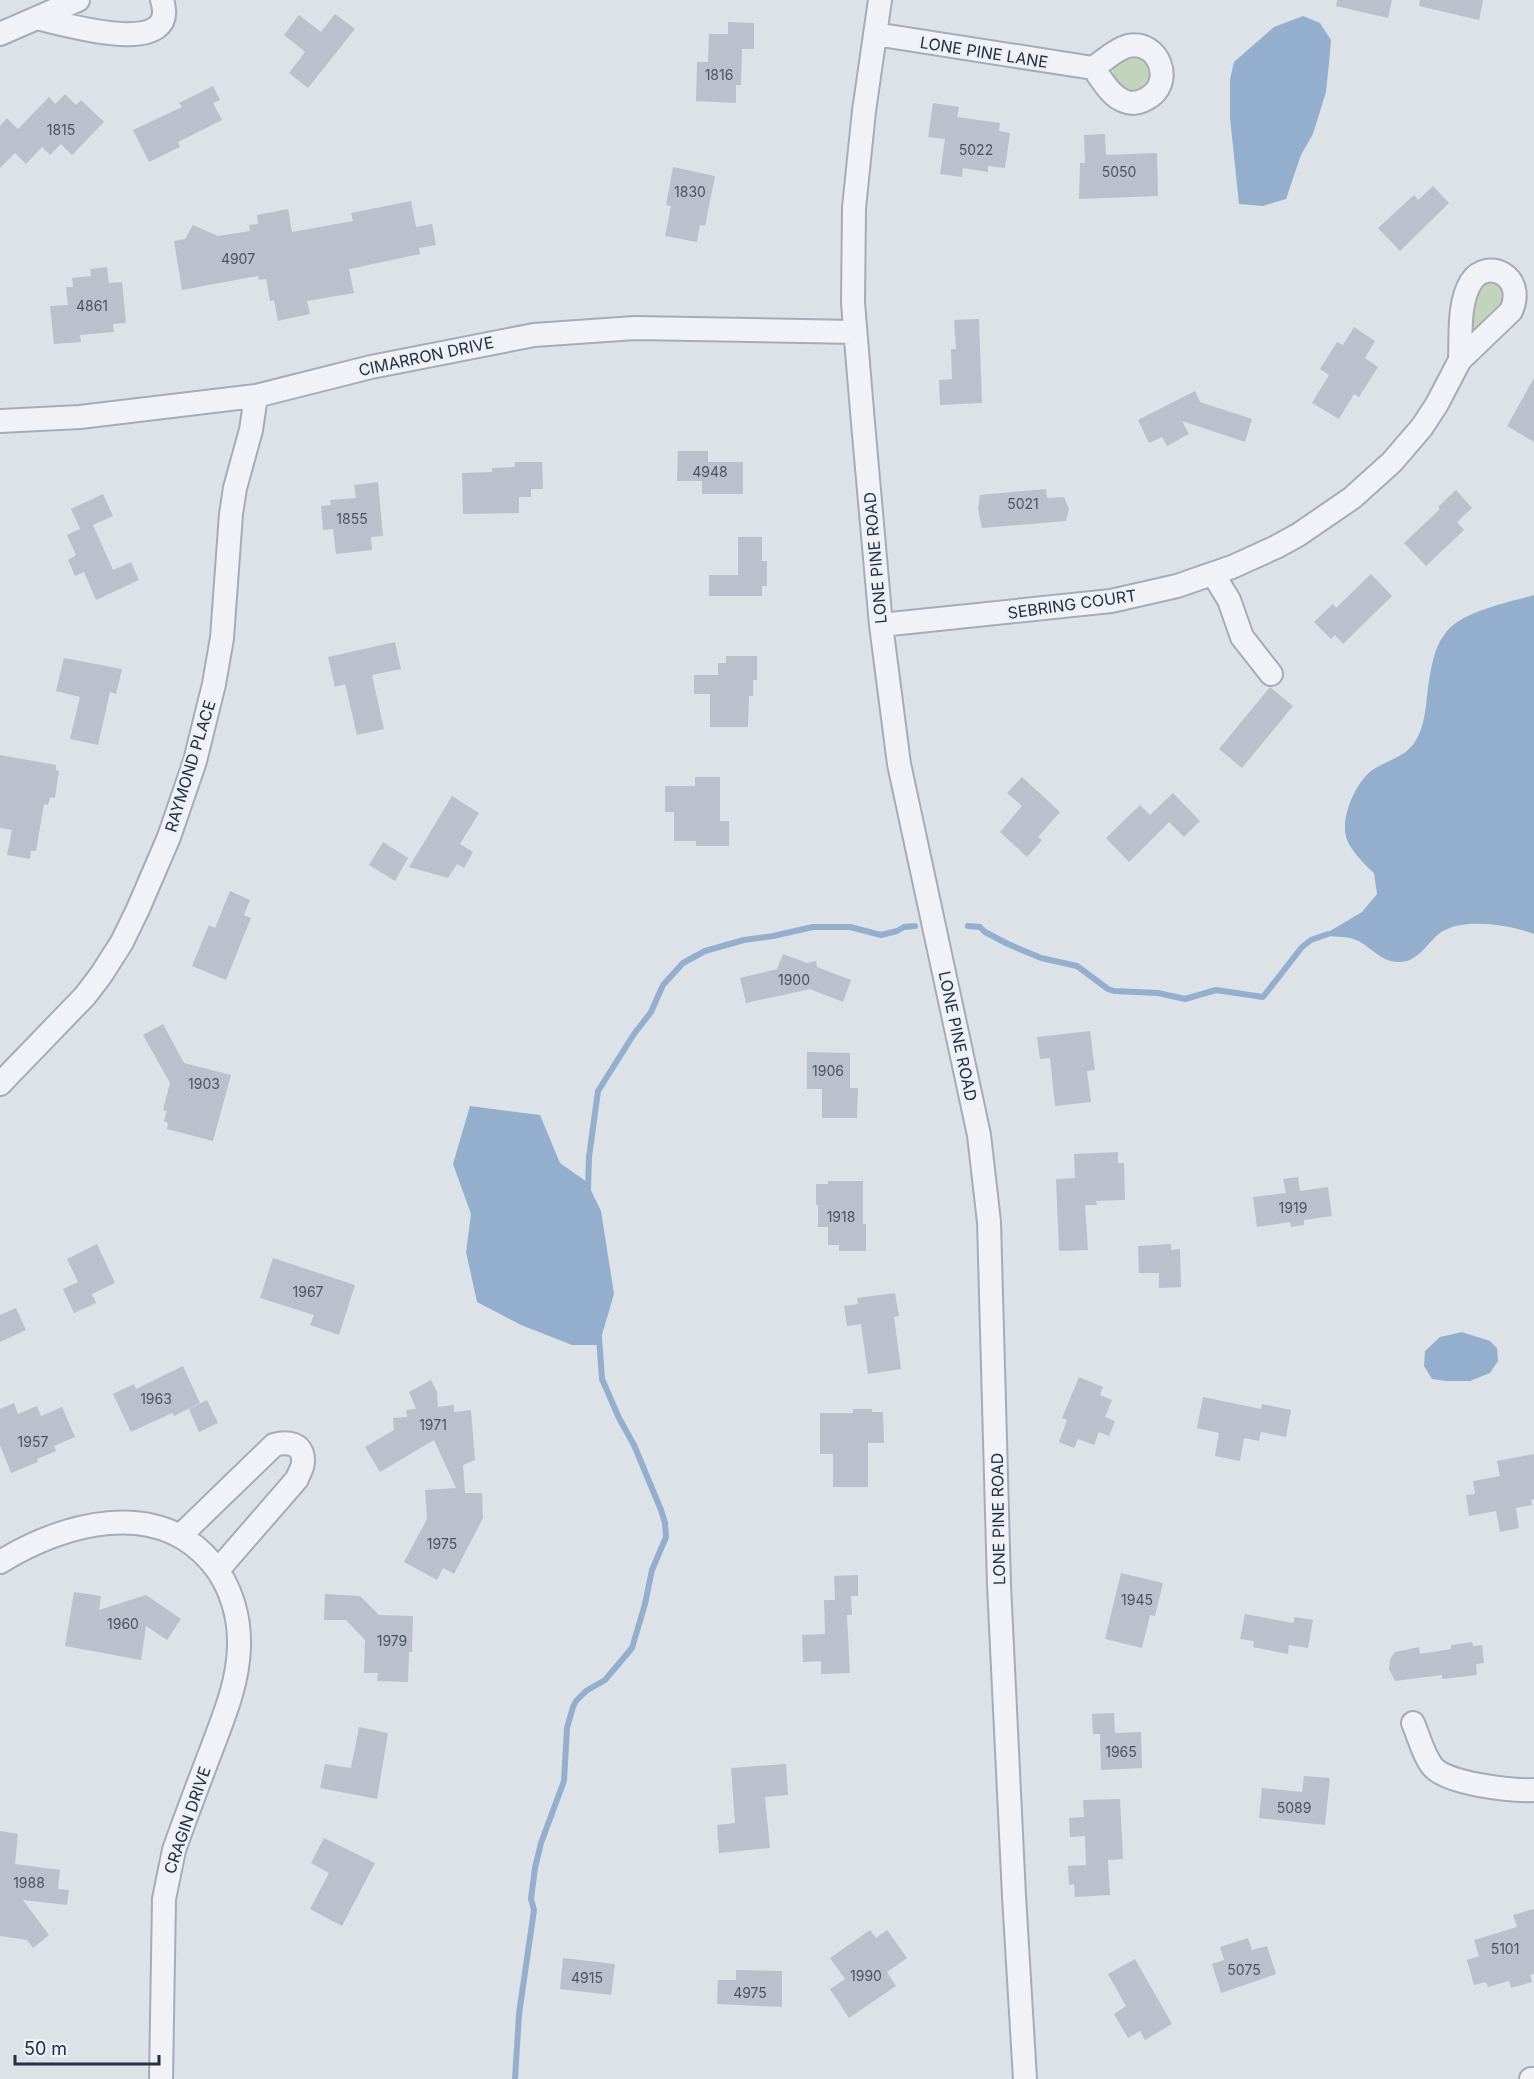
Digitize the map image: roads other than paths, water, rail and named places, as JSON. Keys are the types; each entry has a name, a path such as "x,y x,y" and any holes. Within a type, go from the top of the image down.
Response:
{"street":[{"path":"0,34 78,0"},
{"path":"38,18 111,33 141,34 159,27 164,18 162,0"},
{"name":"LONE PINE ROAD","path":"880,0 864,111 854,208 855,332 881,625 899,764 975,1114 986,1186 992,1278 999,1596 1014,1907 1026,2079"},
{"name":"LONE PINE LANE","path":"875,34 1093,68"},
{"name":"CIMARRON DRIVE","path":"0,421 80,417 256,396 382,364 534,335 635,328 855,332"},
{"name":"SEBRING COURT","path":"881,625 1088,605 1144,594 1213,574 1255,557 1298,535 1372,482 1422,427 1460,360"},
{"name":"RAYMOND PLACE","path":"0,1084 85,996 101,975 122,942 169,837 195,761 214,684 222,638 231,514 235,488 251,430 256,396"},
{"path":"1213,574 1230,600 1242,637 1271,674"},
{"path":"181,1535 274,1445 285,1441 294,1444 302,1452 304,1462 297,1479 218,1570"},
{"name":"CRAGIN DRIVE","path":"0,1562 48,1537 71,1529 119,1523 167,1529 181,1535 204,1554 218,1570 226,1584 236,1612 239,1628 238,1659 231,1697 174,1850 168,1875 163,1923 161,2079"},
{"path":"1413,1723 1432,1766 1444,1775 1460,1781 1534,1790"}],"water":[{"path":"1303,16 1320,23 1331,40 1326,92 1313,134 1301,155 1286,199 1263,206 1239,204 1230,118 1230,79 1234,62 1274,27"},
{"path":"1534,595 1534,934 1486,924 1461,925 1440,933 1412,959 1400,962 1387,960 1353,939 1328,936 1330,931 1362,912 1377,894 1374,873 1354,852 1346,837 1347,810 1365,777 1377,767 1407,751 1416,740 1423,721 1431,667 1440,641 1451,627 1472,614"},
{"path":"470,1106 540,1115 560,1163 587,1182 601,1211 614,1294 599,1345 572,1345 521,1325 477,1302 466,1252 471,1214 453,1164"},
{"path":"1462,1332 1490,1341 1497,1348 1498,1361 1490,1373 1470,1381 1432,1379 1424,1366 1425,1351 1440,1337"}],"waterway":[{"path":"588,1189 589,1157 598,1091 634,1034 651,1012 663,985 683,963 705,951 744,940 813,927 850,927 881,935 904,927 915,926"},
{"path":"968,926 980,927 1008,944 1041,958 1077,966 1108,989 1158,993 1185,999 1216,990 1263,997 1302,947 1311,940 1328,934"},
{"path":"515,2079 519,2014 534,1910 531,1899 535,1868 541,1843 564,1781 567,1728 576,1701 586,1691 605,1680 632,1648 652,1570 666,1537 661,1510 634,1445 602,1379 599,1337"}]}
